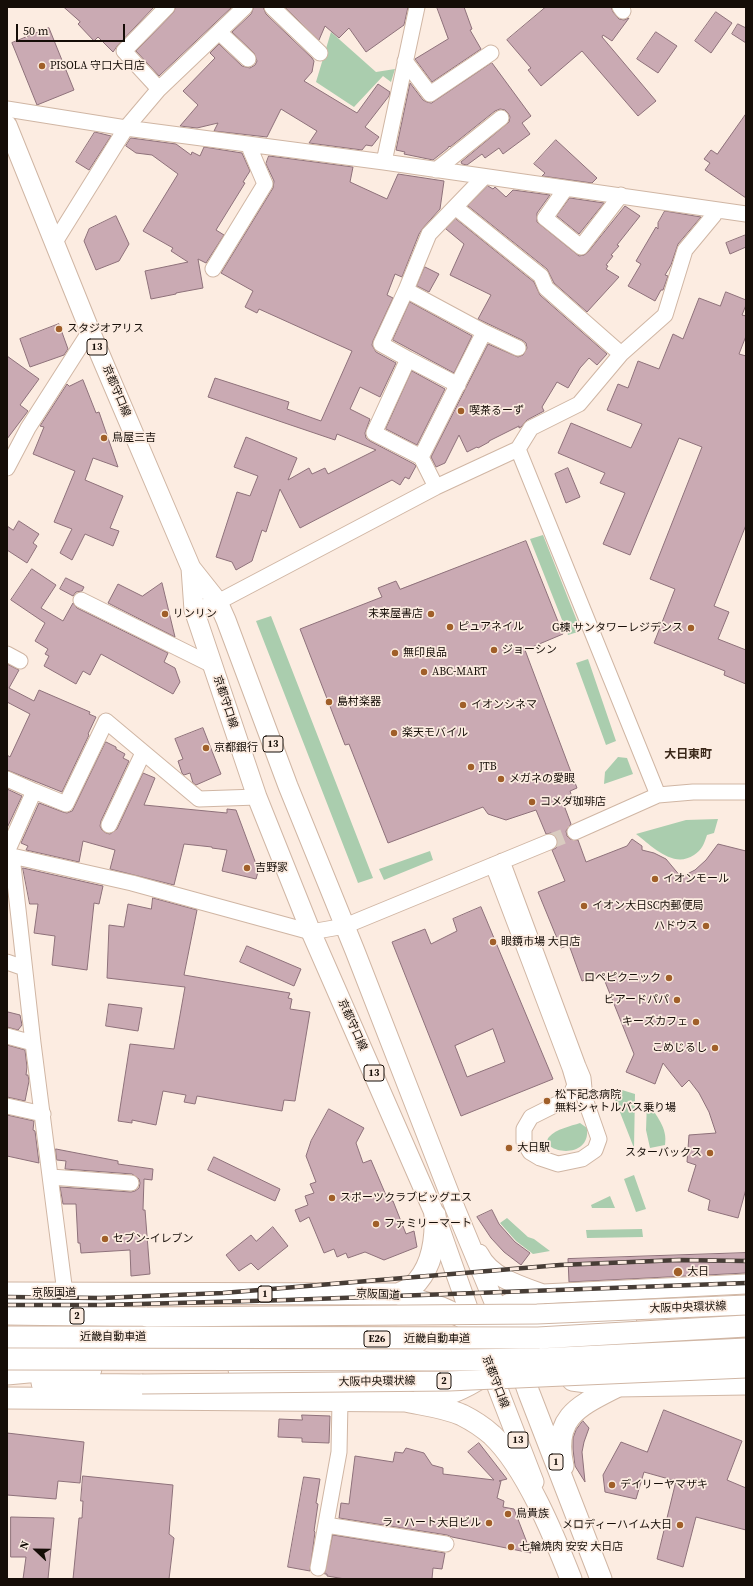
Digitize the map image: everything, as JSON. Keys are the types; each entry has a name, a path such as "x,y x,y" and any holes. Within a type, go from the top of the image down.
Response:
{"highway":[{"path":"398,1294 411,1288 422,1275 429,1261 434,1246 436,1231 435,1215"},
{"name":"京阪国道","path":"7,1294 398,1294 442,1308 495,1346"},
{"name":"近畿自動車道","path":"7,1337 538,1338 746,1326"},
{"path":"10,1390 340,1401 405,1401 442,1396 458,1391 472,1383 495,1346"},
{"name":"1","path":"495,1346 569,1496 601,1579"},
{"name":"近畿自動車道","path":"7,1360 548,1359 746,1349"},
{"path":"569,1496 561,1447 562,1433 567,1421 574,1411 584,1403 616,1387"},
{"path":"405,1401 446,1410 461,1415 492,1435 505,1449 530,1489 558,1545 571,1579"}],"main road":[{"name":"京都守口線","path":"7,125 90,331 191,568 218,602 226,620 288,786 345,926 455,1208 498,1311"},
{"name":"京都守口線","path":"191,568 194,610 256,798 311,932 435,1215 495,1346 558,1545"},
{"path":"455,1208 484,1263 513,1283 543,1294"},
{"path":"495,1346 498,1311 519,1297 543,1294 746,1284"},
{"name":"大阪中央環状線","path":"7,1315 146,1317 537,1314 746,1306"},
{"path":"7,1375 71,1369 449,1371 495,1346 513,1328 746,1317"},
{"path":"7,1329 447,1329 495,1346 554,1379 616,1387 746,1385"},
{"path":"495,1346 746,1337"},
{"name":"大阪中央環状線","path":"74,1391 142,1384 449,1381 746,1368"}],"street":[{"path":"158,89 124,51 167,7"},
{"path":"55,242 126,128 158,89 245,7"},
{"path":"272,7 320,53"},
{"path":"384,162 417,7"},
{"path":"219,32 248,59"},
{"path":"406,61 430,94 490,53"},
{"path":"7,109 126,128 384,162 746,214"},
{"path":"436,170 501,118"},
{"path":"213,269 265,184 248,144"},
{"path":"458,385 381,344 406,290 429,234 484,177"},
{"path":"566,188 545,218 581,247 621,195"},
{"path":"455,207 541,276 546,288 626,350"},
{"path":"194,610 218,602 436,487 518,450 531,428 579,404 626,350 665,315 685,250 714,215"},
{"path":"406,290 484,332 518,348"},
{"path":"7,468 28,428 90,331"},
{"path":"421,457 484,332"},
{"path":"408,359 374,433 421,457 436,487"},
{"path":"518,450 658,795"},
{"path":"81,600 212,665"},
{"path":"7,654 20,662"},
{"path":"7,779 66,804 106,721 199,799 256,798"},
{"path":"109,825 143,752"},
{"path":"34,791 7,852 12,856 132,883 311,932 345,926 549,842"},
{"path":"575,832 658,795 693,792 746,792"},
{"path":"12,856 33,1043 65,1293"},
{"path":"497,863 583,1078 585,1099 600,1139 595,1150 582,1159 558,1164 540,1158 530,1152 524,1142 524,1129 531,1117 569,1098 574,1086 568,1061 497,863"},
{"path":"7,962 24,968"},
{"path":"7,1036 33,1043"},
{"path":"7,1106 43,1114"},
{"path":"51,1177 132,1183"},
{"path":"318,1568 339,1452 340,1401"},
{"path":"326,1525 446,1544"}],"green space":[{"path":"331,32 376,72 395,69 391,82 383,76 354,107 316,82"},
{"path":"543,535 581,631 568,635 530,539"},
{"path":"271,616 373,878 358,883 256,621"},
{"path":"588,659 616,741 606,745 576,663"},
{"path":"618,757 627,758 633,774 604,784 605,772"},
{"path":"718,819 714,833 707,835 701,849 686,859 671,858 663,854 636,834 686,820"},
{"path":"430,851 433,860 384,880 379,869"},
{"path":"617,1089 635,1094 634,1148 612,1092"},
{"path":"647,1102 663,1127 665,1133 665,1145 650,1148 646,1130"},
{"path":"580,1123 587,1128 586,1139 581,1146 574,1150 565,1151 557,1150 550,1146 547,1142 552,1134"},
{"path":"634,1175 646,1209 636,1212 624,1179"},
{"path":"610,1196 615,1208 592,1208 591,1205"},
{"path":"507,1218 528,1237 534,1239 550,1251 533,1254 516,1241 500,1223"},
{"path":"642,1229 643,1237 587,1238 586,1230"}],"building":[{"path":"64,7 154,7 113,52 98,37 94,41 78,24 80,22"},
{"path":"176,7 232,7 159,76 136,51 173,13"},
{"path":"254,7 263,7 266,14 312,58 314,61 312,72 304,81 357,113 378,84 390,92 389,96 365,127 379,137 372,146 366,145 362,150 309,143 317,131 281,109 267,137 214,131 218,123 197,128 180,126 198,105 183,91 215,58 210,53 219,44 242,66 250,68 255,65 257,61 254,53 232,32 251,14"},
{"path":"285,7 408,7 404,25 366,52 349,28 339,38 325,26 319,40"},
{"path":"437,7 464,7 472,29 470,30 481,49 432,82 415,59 448,39"},
{"path":"546,7 611,7 619,19 624,20 629,18 612,41 603,35 602,37 656,101 638,116 582,51 541,86 528,70 531,68 507,40"},
{"path":"716,12 732,23 711,53 695,41"},
{"path":"738,24 746,28 746,43 732,34"},
{"path":"49,28 74,90 37,105 12,43"},
{"path":"656,32 677,46 658,73 637,59"},
{"path":"492,63 531,116 522,123 530,134 503,154 499,148 485,158 482,154 467,165 462,164 461,162 509,122 510,117 508,113 505,110 500,109 495,111 450,147 449,146 433,160 404,154 405,152 396,150 410,83 423,100 431,103"},
{"path":"746,114 746,198 705,170 710,163 704,159 711,150 717,154"},
{"path":"95,132 111,136 89,170 76,162"},
{"path":"131,138 176,144 191,155 192,152 200,156 204,147 242,153 250,171 243,182 245,183 216,230 224,235 206,263 198,259 203,288 151,299 145,271 188,262 171,251 173,248 143,231 178,174 152,155 136,153 126,146"},
{"path":"556,140 597,178 592,183 542,176 545,173 534,164"},
{"path":"269,156 353,167 350,182 387,199 398,174 444,181 440,209 419,234 402,277 395,274 387,295 393,298 373,341 372,345 376,352 396,363 380,397 360,387 350,409 370,419 365,433 366,438 416,466 409,479 405,477 400,485 392,480 300,528 280,489 266,532 262,530 252,561 236,570 232,562 216,557 237,492 250,496 258,476 234,467 246,437 297,458 288,480 309,468 312,474 325,468 328,474 376,450 337,434 335,440 208,397 215,378 289,402 287,409 321,421 352,351 259,309 257,313 245,307 253,291 221,273 273,188 274,181 266,164"},
{"path":"488,186 493,189 495,187 506,197 513,190 550,195 537,213 537,222 579,256 588,252 625,206 640,216 617,245 619,246 611,255 613,256 606,265 608,266 606,269 619,277 587,312 554,283 547,269 468,206"},
{"path":"570,198 604,203 579,234 557,216"},
{"path":"665,211 701,217 678,244 671,265 665,275 668,276 663,290 661,290 655,301 628,286 641,264 636,261 656,227 658,229 658,223"},
{"path":"116,216 129,244 119,261 96,270 84,241 89,229"},
{"path":"456,219 534,282 540,295 607,354 597,365 589,358 580,368 568,388 557,382 542,407 544,411 527,420 521,427 519,428 519,426 478,448 477,447 467,452 459,435 445,463 436,467 431,457 488,344 518,357 523,355 527,348 526,343 522,340 478,319 491,295 450,275 464,244 446,229"},
{"path":"746,235 746,247 730,254 726,243"},
{"path":"425,267 439,274 429,292 417,286"},
{"path":"726,292 746,300 746,305 742,315 746,316 746,336 739,354 746,356 746,525 714,606 729,612 718,639 746,650 746,684 724,675 725,671 654,643 675,589 650,579 702,447 679,438 630,555 603,544 625,493 600,483 605,473 558,453 571,423 631,448 642,424 607,410 618,384 628,388 638,361 659,369 673,334 683,339 699,298 720,306"},
{"path":"410,302 472,336 454,373 393,340"},
{"path":"59,324 68,349 64,355 30,367 20,339"},
{"path":"7,356 39,379 20,405 28,411 7,439"},
{"path":"412,371 445,389 417,445 386,429"},
{"path":"83,380 96,413 99,412 118,467 93,458 85,480 123,496 110,528 119,531 113,546 85,534 72,560 60,553 72,529 54,522 75,471 33,454 44,427 40,426 67,384 69,386"},
{"path":"568,468 580,497 566,503 555,474"},
{"path":"19,521 39,534 33,543 37,546 27,563 7,550 7,526 13,530"},
{"name":"イオンモール","path":"526,541 563,634 525,650 577,788 570,791 572,797 562,800 571,824 566,831 567,836 570,839 578,840 586,862 627,846 632,839 642,846 642,850 654,853 666,859 681,877 695,870 706,860 718,844 746,851 746,1189 738,1218 708,1210 710,1200 688,1191 696,1165 687,1162 689,1135 716,1133 709,1112 699,1093 689,1080 682,1087 663,1063 655,1084 626,1072 634,1054 602,974 582,981 569,945 561,948 538,892 565,881 552,850 556,848 558,844 557,838 551,833 546,834 536,810 506,820 488,814 483,807 388,843 349,744 345,745 300,629 382,597 378,588 396,581 400,589"},
{"path":"32,569 56,585 41,608 63,621 73,603 77,608 168,653 164,662 175,668 180,682 173,694 101,654 90,675 83,671 76,684 44,666 49,656 45,654 48,649 35,641 45,623 11,600"},
{"path":"66,578 84,587 82,591 76,592 73,596 60,589"},
{"path":"162,583 175,637 108,603 118,584 142,596"},
{"path":"7,664 19,670 9,688 34,701 39,690 90,712 89,714 96,717 62,792 7,770 7,755 10,757 30,714 7,702"},
{"path":"203,728 221,774 196,785 193,783 190,773 184,775 182,773 178,761 183,759 175,739"},
{"path":"106,742 125,754 123,758 129,761 101,821 100,826 102,830 110,834 117,829 143,773 155,778 144,805 227,813 227,809 236,810 256,864 260,865 256,879 222,871 227,850 212,847 184,844 174,885 110,869 115,850 83,841 79,862 26,850 28,846 21,843 39,803 67,813 72,811"},
{"path":"7,789 22,796 7,828"},
{"path":"23,868 103,886 99,904 94,903 87,970 52,965 55,936 34,933 38,904 30,904"},
{"path":"153,898 197,910 184,975 290,993 288,998 292,999 290,1009 310,1012 295,1101 284,1100 282,1111 197,1096 195,1104 184,1102 186,1095 163,1091 156,1125 132,1120 132,1123 118,1121 130,1044 174,1049 185,987 107,978 109,925 124,927 128,904 151,909"},
{"path":"481,907 553,1079 461,1116 392,942 425,929 431,944 457,931 453,919","holes":["493,1029 505,1062 467,1077 455,1046"]},
{"path":"247,946 301,969 294,986 240,962"},
{"path":"109,1004 142,1008 138,1031 106,1026"},
{"path":"8,1012 20,1015 22,1025 18,1030 7,1027"},
{"path":"7,1045 25,1050 27,1067 26,1075 28,1075 29,1081 25,1101 7,1097"},
{"path":"329,1109 364,1128 356,1143 363,1163 371,1160 388,1200 393,1201 406,1234 414,1231 417,1247 384,1260 365,1252 348,1258 346,1253 337,1257 334,1249 324,1253 309,1217 300,1222 295,1210 308,1205 305,1196 314,1193 310,1184 316,1182 306,1156 311,1141"},
{"path":"7,1115 34,1121 33,1130 35,1131 39,1163 7,1156"},
{"path":"56,1149 118,1161 118,1164 153,1169 152,1180 144,1179 143,1210 145,1210 150,1274 131,1276 130,1250 81,1253 80,1243 78,1243 76,1204 63,1204 60,1187 131,1192 139,1188 139,1179 132,1174 65,1169 66,1161 57,1160"},
{"path":"214,1157 280,1189 275,1201 208,1170"},
{"path":"492,1210 499,1224 515,1242 530,1253 521,1265 504,1252 491,1238 477,1217"},
{"path":"273,1227 288,1246 258,1270 251,1263 239,1271 226,1255 251,1235 256,1241"},
{"path":"746,1253 746,1273 569,1282 568,1259"},
{"path":"664,1410 742,1441 727,1480 746,1488 746,1530 696,1517 683,1567 657,1559 676,1481 644,1472 636,1499 605,1492 603,1475 621,1442 647,1452"},
{"path":"302,1415 330,1416 329,1443 302,1442 302,1438 278,1437 279,1419 302,1420"},
{"path":"583,1421 589,1428 582,1452 585,1482 575,1466 573,1449 573,1438 576,1430"},
{"path":"7,1433 84,1442 80,1483 58,1481 56,1499 7,1495"},
{"path":"479,1443 507,1479 499,1481 501,1481 497,1498 504,1501 503,1507 514,1509 531,1553 447,1535 339,1518 341,1503 349,1504 355,1456 393,1462 395,1452 403,1453 406,1448 424,1453 432,1465 443,1468 443,1474 494,1480 468,1452"},
{"path":"83,1476 173,1485 169,1534 174,1538 169,1579 73,1579 79,1518 82,1518 83,1501 81,1501"},
{"path":"304,1477 320,1479 316,1503 318,1504 310,1571 288,1567"},
{"path":"11,1517 54,1518 48,1579 23,1579 26,1557 11,1557"},
{"path":"333,1535 445,1553 442,1569 433,1568 432,1579 345,1579 327,1576 327,1574 325,1574"}],"tunnel":[{"path":"549,842 575,832"}],"railway":[{"path":"7,1297 101,1298 223,1293 560,1265 679,1260 746,1261"},
{"path":"7,1305 102,1305 287,1300 746,1283"}],"place":[{"name":"PISOLA 守口大日店","path":"42,66"},
{"name":"スタジオアリス","path":"59,329"},
{"name":"喫茶るーず","path":"461,411"},
{"name":"鳥屋三吉","path":"104,438"},
{"name":"リンリン","path":"165,614"},
{"name":"未来屋書店","path":"431,614"},
{"name":"ピュアネイル","path":"450,627"},
{"name":"G棟 サンタワーレジデンス","path":"691,628"},
{"name":"ジョーシン","path":"494,650"},
{"name":"無印良品","path":"395,653"},
{"name":"ABC-MART","path":"424,672"},
{"name":"島村楽器","path":"329,702"},
{"name":"イオンシネマ","path":"463,705"},
{"name":"楽天モバイル","path":"394,733"},
{"name":"京都銀行","path":"206,748"},
{"name":"JTB","path":"471,767"},
{"name":"メガネの愛眼","path":"501,779"},
{"name":"コメダ珈琲店","path":"532,802"},
{"name":"吉野家","path":"247,868"},
{"name":"イオンモール","path":"655,879"},
{"name":"イオン大日SC内郵便局","path":"584,906"},
{"name":"ハドウス","path":"706,926"},
{"name":"眼鏡市場 大日店","path":"493,942"},
{"name":"ロペピクニック","path":"669,978"},
{"name":"ビアードパパ","path":"677,1000"},
{"name":"キーズカフェ","path":"696,1022"},
{"name":"こめじるし","path":"715,1048"},
{"name":"松下記念病院 無料シャトルバス乗り場","path":"547,1101"},
{"name":"大日駅","path":"509,1148"},
{"name":"スターバックス","path":"710,1153"},
{"name":"スポーツクラブビッグエス","path":"332,1198"},
{"name":"ファミリーマート","path":"376,1224"},
{"name":"セブン-イレブン","path":"105,1239"},
{"name":"大日","path":"678,1272"},
{"name":"デイリーヤマザキ","path":"612,1485"},
{"name":"鳥貴族","path":"508,1514"},
{"name":"ラ・ハート大日ビル","path":"489,1523"},
{"name":"メロディーハイム大日","path":"680,1525"},
{"name":"七輪焼肉 安安 大日店","path":"511,1547"}],"district":[{"name":"大日東町","path":"688,755"}]}
